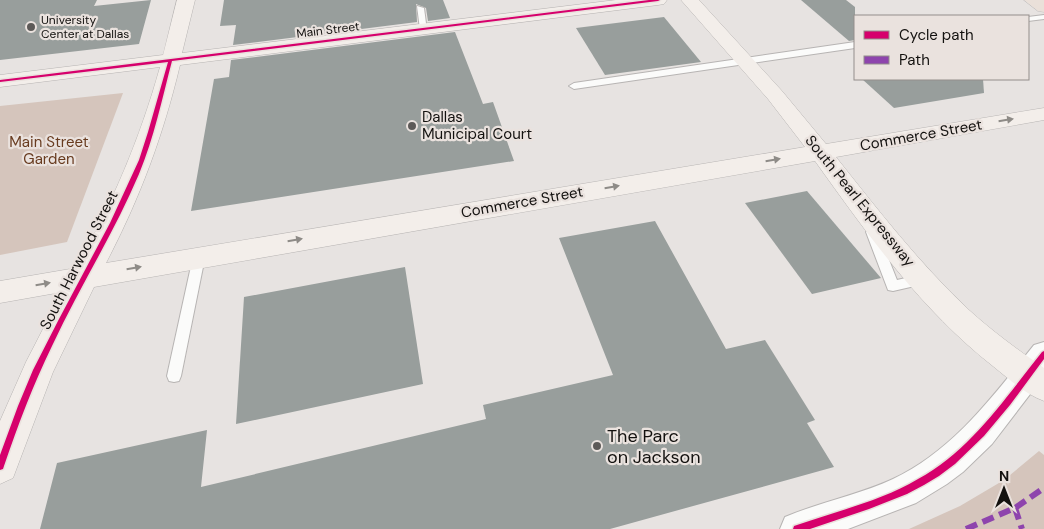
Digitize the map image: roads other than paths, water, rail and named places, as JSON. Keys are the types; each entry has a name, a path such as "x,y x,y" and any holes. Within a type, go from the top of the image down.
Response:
{"main road":[{"name":"South Harwood Street","path":"0,466 16,421 38,369 137,172 148,142 186,0"},
{"name":"Main Street","path":"0,82 658,0"},
{"name":"South Pearl Expressway","path":"690,0 747,62 820,152 863,209 957,317 981,339 1039,372"},
{"path":"1033,0 1044,7"},
{"name":"Commerce Street","path":"0,292 1044,114"}],"street":[{"path":"797,529 895,494 936,473 978,438 1039,372"}],"lane":[{"path":"420,8 424,29"},
{"path":"1029,19 1044,16"},
{"path":"574,86 854,46"},
{"path":"174,376 199,257"}],"place":[{"name":"University Center at Dallas","path":"31,27"},
{"name":"Dallas Municipal Court","path":"412,126"},
{"name":"The Parc on Jackson","path":"597,446"}],"park label":[{"name":"Main Street Garden","path":"49,150"}]}
